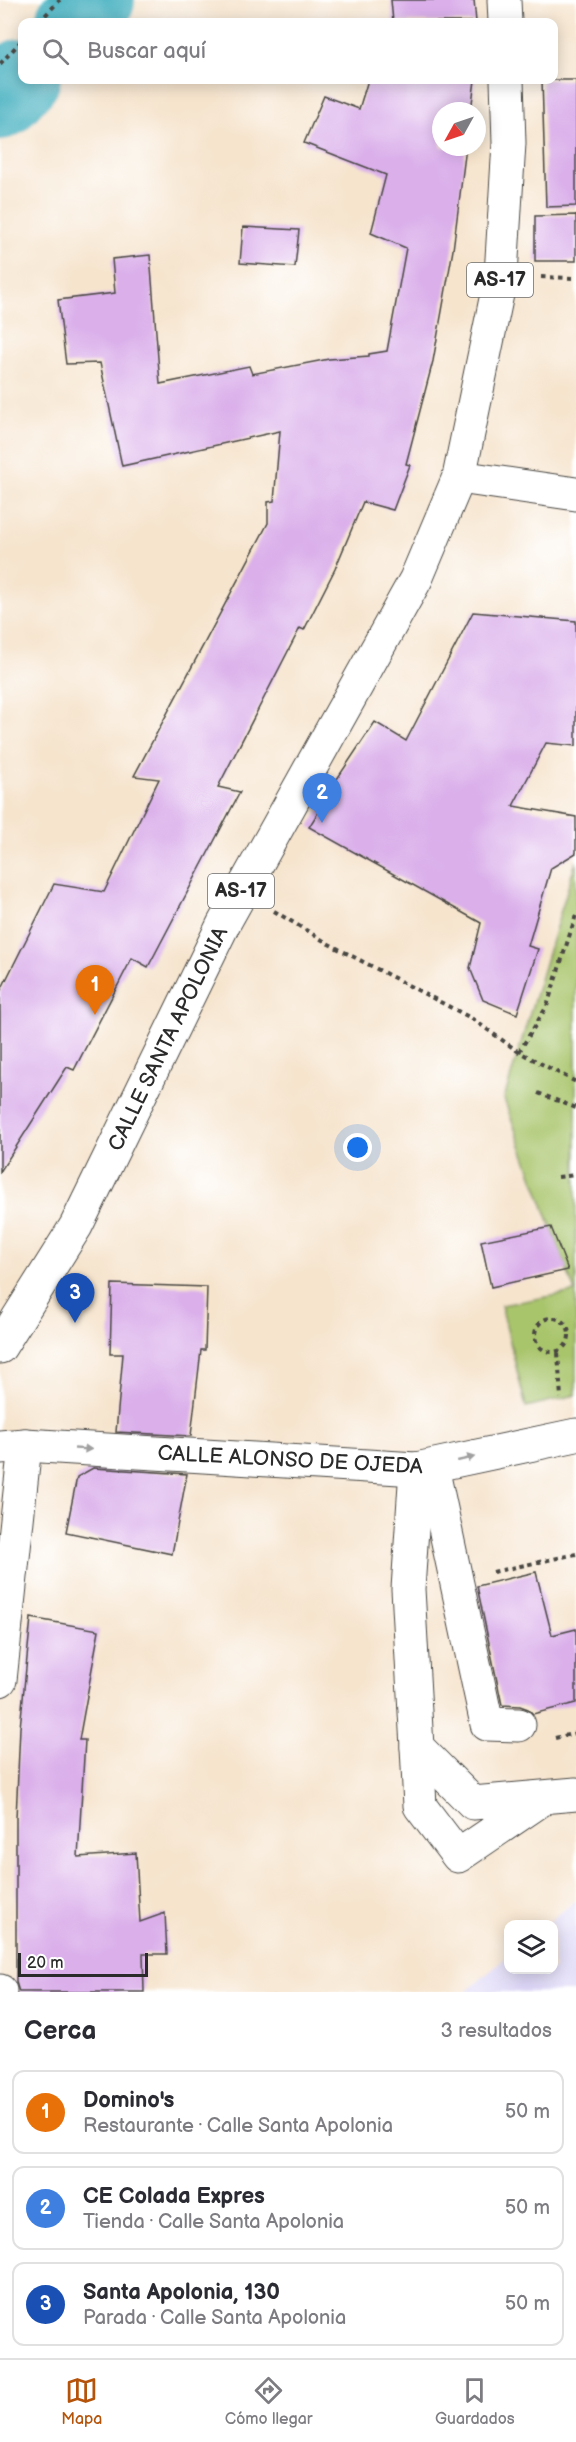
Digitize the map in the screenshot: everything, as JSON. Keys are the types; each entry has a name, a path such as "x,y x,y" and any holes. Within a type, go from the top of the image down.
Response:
{"street":[{"path":"504,0 505,18"},
{"name":"CALLE SANTA APOLONIA","path":"0,1347 76,1226 224,922 416,579 459,477 501,275 509,143 507,84"},
{"path":"459,477 576,494"},
{"name":"CALLE ALONSO DE OJEDA","path":"13,1446 424,1468 576,1435"},
{"path":"0,1680 13,1446"},
{"path":"424,1468 487,1724 519,1725"},
{"path":"424,1468 408,1589 420,1806 458,1856 544,1798"},
{"path":"417,1747 473,1803 576,1794"}],"path":[{"path":"43,18 60,0"},
{"path":"0,64 18,44"},
{"path":"273,910 329,944 471,1018 519,1052 576,1082"},
{"path":"519,1052 547,1006 576,915"},
{"path":"538,1093 576,1108"},
{"path":"558,1177 576,1175"},
{"path":"555,1318 567,1325 570,1335 569,1344 558,1353 542,1350 534,1339 536,1328 542,1321 555,1318"},
{"path":"490,1573 576,1554"},
{"path":"554,1738 576,1733"}],"shaded area":[{"path":"576,1900 576,1992 466,1992 504,1959 504,1974 558,1974 558,1920 552,1920"}],"green space":[{"path":"576,861 576,1395 526,1407 501,1305 575,1292 504,1099"}],"building":[{"path":"391,0 474,0 476,18 393,18"},
{"path":"558,80 576,80 576,206 546,207 542,84 558,84"},
{"path":"367,84 474,84 472,102 432,102 432,156 465,156 453,250 433,361 406,464 410,465 393,510 363,502 335,569 304,630 300,628 218,787 240,792 148,967 132,958 74,1070 67,1067 0,1172 0,992 54,884 104,892 159,779 134,776 268,523 268,502 274,501 280,431 122,466 100,363 66,364 58,300 115,293 112,259 150,255 160,384 249,366 252,374 329,359 369,356 369,354 387,351 406,248 371,233 386,175 304,143 324,96 359,109"},
{"path":"576,215 576,261 535,261 535,216"},
{"path":"243,227 299,230 295,267 240,263"},
{"path":"473,612 576,621 576,746 546,743 513,806 576,817 576,853 551,868 528,946 538,949 517,1014 483,1000 470,968 481,923 309,827 327,798 325,797 375,722 406,741"},
{"path":"551,1227 568,1270 491,1287 481,1241"},
{"path":"112,1284 207,1287 205,1350 201,1350 191,1436 116,1432 123,1354 110,1354"},
{"path":"93,1468 187,1474 172,1554 66,1532 77,1477"},
{"path":"536,1572 552,1635 576,1629 576,1703 533,1714 520,1706 502,1705 477,1586"},
{"path":"31,1618 99,1630 79,1740 85,1740 78,1857 136,1853 140,1922 165,1913 167,1954 143,1954 144,1992 19,1992 16,1982 16,1818 20,1728"}],"waterway":[{"path":"78,18 96,0"},
{"path":"0,101 18,81"}],"place":[{"name":"CE Colada Expres","path":"322,823"},
{"name":"Domino's","path":"95,1015"},
{"name":"Santa Apolonia, 130","path":"75,1323"}]}
